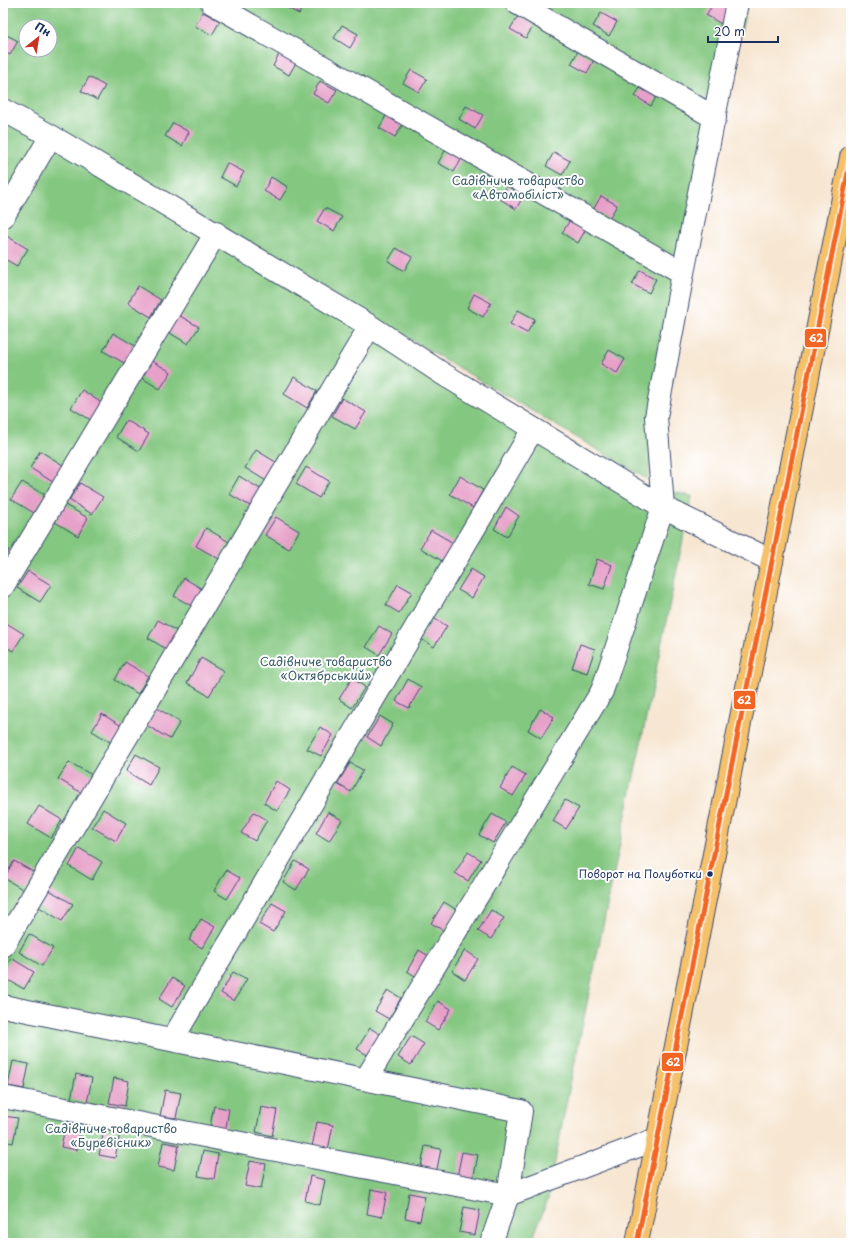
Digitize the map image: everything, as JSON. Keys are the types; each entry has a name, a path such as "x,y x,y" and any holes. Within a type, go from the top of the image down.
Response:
{"main road":[{"path":"636,1243 851,157"}],"street":[{"path":"212,3 684,273"},
{"path":"517,3 715,118"},
{"path":"366,1079 602,691 663,507 656,417 737,3"},
{"path":"3,110 51,136 216,233 370,326 443,374 663,507 772,561"},
{"path":"3,217 51,136"},
{"path":"3,586 216,233"},
{"path":"3,946 370,326"},
{"path":"172,1040 533,429"},
{"path":"3,1006 521,1110 508,1195 491,1243"},
{"path":"3,1097 508,1195 657,1140"}],"green space":[{"name":"Садівниче товариство «Автомобіліст»","path":"3,3 747,3 647,479 3,99"},
{"name":"Садівниче товариство «Октябрський»","path":"3,112 647,487 692,496 563,1119 548,1199 531,1243 3,1243"}],"building":[{"path":"283,3 304,3 299,14 282,5"},
{"path":"714,3 717,3 731,11 723,25 706,15"},
{"path":"203,12 220,21 212,35 195,26"},
{"path":"601,13 617,22 609,36 593,26"},
{"path":"518,16 534,25 526,38 510,29"},
{"path":"342,25 358,34 350,48 334,38"},
{"path":"3,33 18,41 10,55 3,51"},
{"path":"578,51 594,60 587,73 571,64"},
{"path":"280,52 297,61 289,75 273,66"},
{"path":"411,70 427,79 419,92 403,83"},
{"path":"89,77 105,86 97,100 81,91"},
{"path":"320,81 337,90 329,103 313,94"},
{"path":"643,83 659,92 651,106 635,96"},
{"path":"466,106 483,115 475,129 459,119"},
{"path":"387,114 403,124 395,137 379,128"},
{"path":"173,123 189,132 182,146 165,136"},
{"path":"446,149 462,158 454,172 438,163"},
{"path":"554,152 570,161 562,175 546,166"},
{"path":"227,163 244,172 236,186 220,177"},
{"path":"271,177 288,187 280,200 264,191"},
{"path":"507,186 524,195 516,209 500,199"},
{"path":"601,196 617,205 609,219 593,210"},
{"path":"325,208 342,217 334,231 317,221"},
{"path":"570,220 586,229 578,243 562,233"},
{"path":"5,235 28,249 17,266 3,258 3,238"},
{"path":"396,248 412,257 404,271 388,261"},
{"path":"640,270 656,279 649,293 632,284"},
{"path":"138,286 161,300 151,317 128,303"},
{"path":"474,294 491,303 483,317 467,308"},
{"path":"518,310 535,319 527,333 510,324"},
{"path":"175,313 199,327 188,344 165,330"},
{"path":"113,333 137,347 126,364 103,351"},
{"path":"609,350 625,359 617,373 601,364"},
{"path":"147,358 171,372 160,389 137,375"},
{"path":"294,377 317,391 307,408 284,394"},
{"path":"82,390 105,405 94,422 71,408"},
{"path":"342,398 366,412 355,429 332,416"},
{"path":"126,420 149,434 139,451 116,437"},
{"path":"256,450 279,464 268,482 245,468"},
{"path":"40,451 63,465 53,482 30,468"},
{"path":"306,467 329,481 319,498 296,484"},
{"path":"239,476 262,490 252,507 229,494"},
{"path":"460,476 483,490 473,508 450,494"},
{"path":"22,482 45,495 34,513 11,499"},
{"path":"80,483 103,497 92,514 69,500"},
{"path":"65,505 88,518 78,536 55,522"},
{"path":"506,507 519,516 507,537 494,529"},
{"path":"276,517 299,531 289,549 265,535"},
{"path":"206,528 229,542 219,559 196,546"},
{"path":"431,530 455,544 444,562 420,548"},
{"path":"3,546 9,550 3,561"},
{"path":"597,559 612,565 604,589 589,584"},
{"path":"471,569 484,577 472,598 458,590"},
{"path":"28,571 51,585 40,602 17,588"},
{"path":"184,578 207,592 197,609 174,596"},
{"path":"398,584 412,592 399,613 386,605"},
{"path":"433,618 447,626 434,647 421,639"},
{"path":"158,620 182,634 171,652 148,638"},
{"path":"3,621 24,634 13,651 3,645"},
{"path":"379,626 392,634 379,655 366,647"},
{"path":"580,644 595,649 587,673 572,668"},
{"path":"201,658 224,671 209,696 187,683"},
{"path":"125,662 148,676 138,694 115,680"},
{"path":"352,678 365,687 352,708 339,699"},
{"path":"408,679 421,687 409,708 396,701"},
{"path":"157,708 180,722 170,739 146,725"},
{"path":"540,709 554,717 541,738 528,730"},
{"path":"102,714 125,728 115,745 92,731"},
{"path":"380,716 393,724 381,746 367,737"},
{"path":"320,727 333,735 321,756 307,749"},
{"path":"136,754 159,767 149,785 126,771"},
{"path":"69,762 92,775 82,793 58,779"},
{"path":"350,763 363,770 351,792 337,784"},
{"path":"512,767 526,775 513,796 500,788"},
{"path":"276,781 290,790 277,811 264,803"},
{"path":"565,800 579,808 566,829 553,821"},
{"path":"39,806 62,820 51,838 28,824"},
{"path":"103,809 126,823 116,841 92,827"},
{"path":"254,812 267,820 255,841 241,833"},
{"path":"328,812 342,820 329,841 316,833"},
{"path":"492,814 506,822 493,843 479,835"},
{"path":"79,848 102,862 92,880 69,866"},
{"path":"468,852 481,860 468,881 455,873"},
{"path":"14,861 37,874 27,892 4,878"},
{"path":"295,861 309,869 296,890 283,882"},
{"path":"226,870 240,878 227,899 214,891"},
{"path":"49,890 73,904 62,921 39,907"},
{"path":"444,902 457,910 444,931 431,923"},
{"path":"272,903 286,911 273,932 259,924"},
{"path":"491,910 504,918 491,939 478,931"},
{"path":"201,919 215,927 202,948 189,940"},
{"path":"29,934 53,948 42,966 19,952"},
{"path":"419,950 432,958 420,979 407,971"},
{"path":"465,950 478,959 465,980 452,971"},
{"path":"11,958 34,972 24,989 3,977 3,972"},
{"path":"233,972 247,979 234,1001 221,993"},
{"path":"172,978 185,986 172,1007 159,999"},
{"path":"388,990 401,998 389,1019 375,1011"},
{"path":"438,1001 451,1009 438,1030 425,1022"},
{"path":"370,1028 383,1036 371,1057 357,1049"},
{"path":"411,1036 424,1044 411,1065 398,1057"},
{"path":"13,1061 29,1064 24,1089 8,1086"},
{"path":"76,1074 92,1078 87,1103 71,1099"},
{"path":"114,1078 129,1081 125,1106 109,1103"},
{"path":"165,1090 181,1093 176,1118 160,1116"},
{"path":"214,1106 229,1109 225,1134 209,1131"},
{"path":"261,1107 277,1110 272,1136 256,1132"},
{"path":"3,1116 18,1118 13,1143 3,1141"},
{"path":"66,1122 81,1125 77,1150 61,1147"},
{"path":"317,1122 333,1125 328,1150 312,1147"},
{"path":"104,1130 120,1133 115,1158 99,1155"},
{"path":"163,1142 179,1145 174,1170 158,1167"},
{"path":"425,1146 441,1149 436,1174 420,1171"},
{"path":"203,1151 218,1154 214,1179 198,1176"},
{"path":"462,1152 478,1155 473,1180 457,1177"},
{"path":"250,1161 266,1164 261,1189 245,1186"},
{"path":"310,1176 325,1180 320,1205 305,1201"},
{"path":"371,1189 387,1192 382,1217 367,1214"},
{"path":"409,1193 425,1196 420,1221 405,1218"},
{"path":"464,1207 480,1210 475,1235 459,1232"}],"transit line":[{"name":"62","path":"637,1243 851,157"}],"place":[{"name":"Поворот на Полуботки","path":"710,874"}],"park label":[{"name":"Садівниче товариство «Буревісник»","path":"111,1136"}]}
